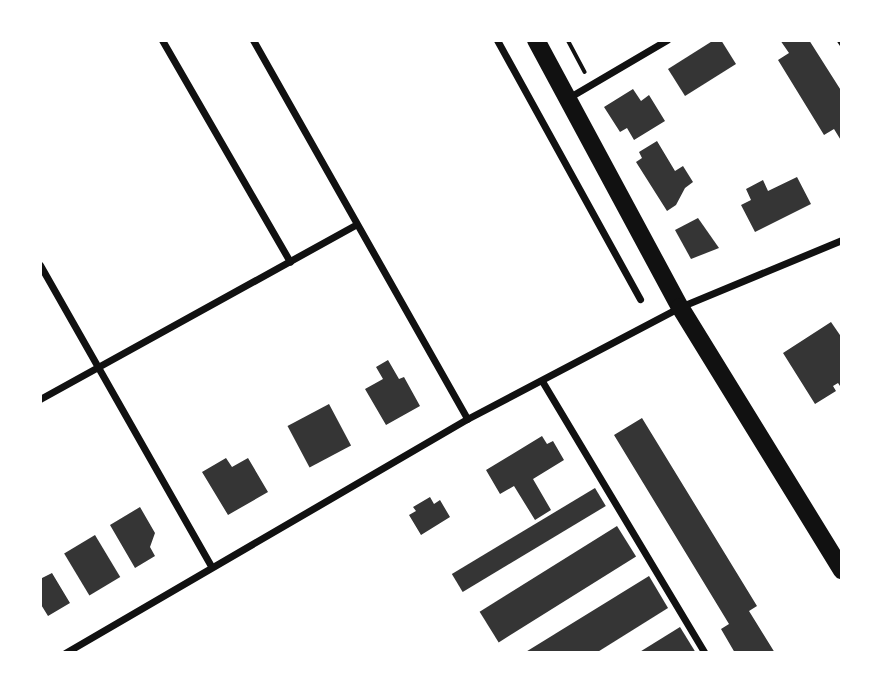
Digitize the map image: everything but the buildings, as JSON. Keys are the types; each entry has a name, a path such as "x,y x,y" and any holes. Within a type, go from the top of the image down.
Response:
{"main road":[{"path":"536,40 680,307 842,570"}],"street":[{"path":"162,40 290,262"},
{"path":"253,40 355,225 467,419"},
{"path":"497,40 640,299"},
{"path":"566,100 667,40"},
{"path":"40,399 355,225"},
{"path":"65,653 467,419 680,307 842,240"},
{"path":"40,265 211,566"},
{"path":"542,381 705,653"}],"path":[{"path":"568,40 591,85"}]}
